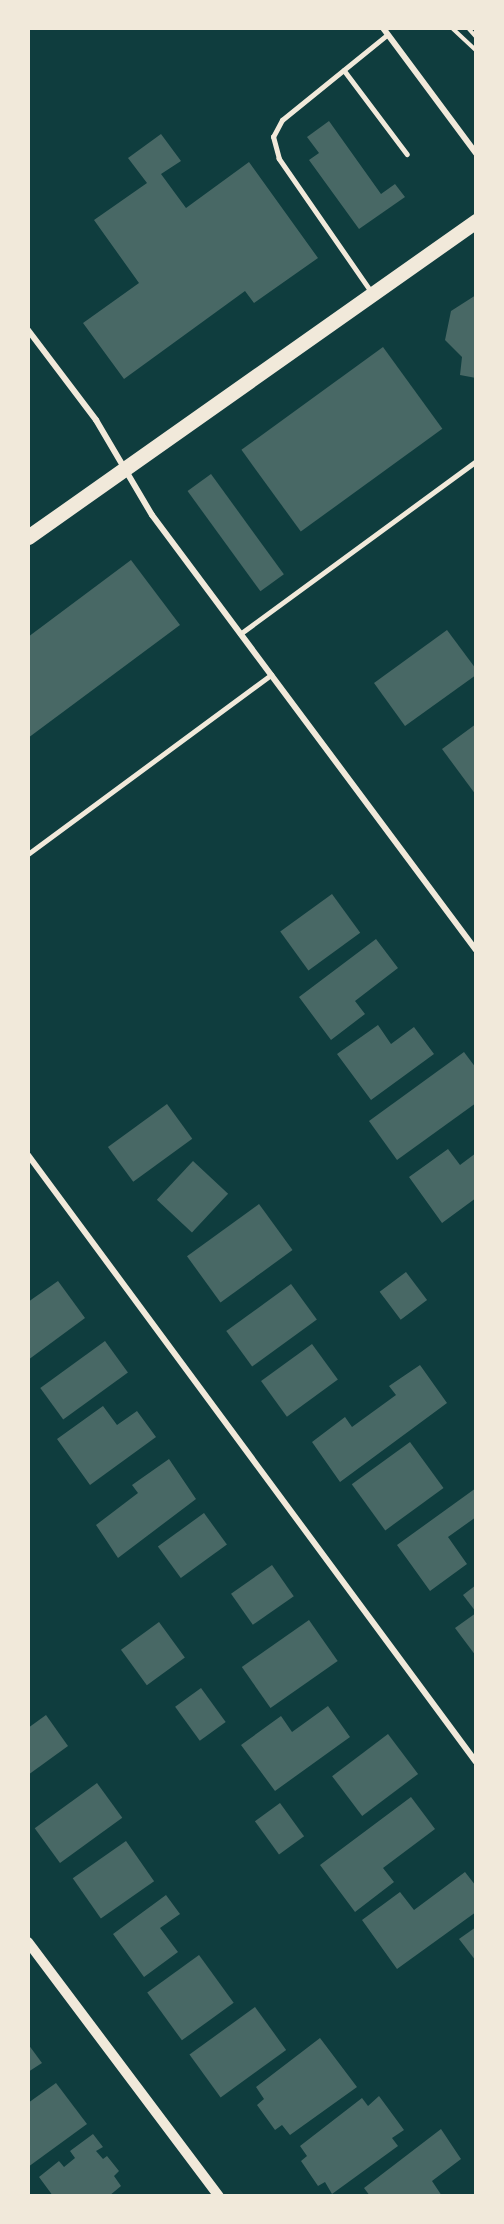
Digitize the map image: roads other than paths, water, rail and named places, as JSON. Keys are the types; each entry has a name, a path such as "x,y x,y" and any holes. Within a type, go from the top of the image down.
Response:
{"main road":[{"path":"28,537 476,221"}],"street":[{"path":"383,28 476,153"},
{"path":"28,330 96,420 152,515 476,950"},
{"path":"28,1155 476,1762"},
{"path":"28,1942 219,2196"}],"lane":[{"path":"372,294 279,159 273,137 282,120 387,35"},
{"path":"344,70 407,154"},
{"path":"240,634 476,461"},
{"path":"28,854 271,675"}]}
